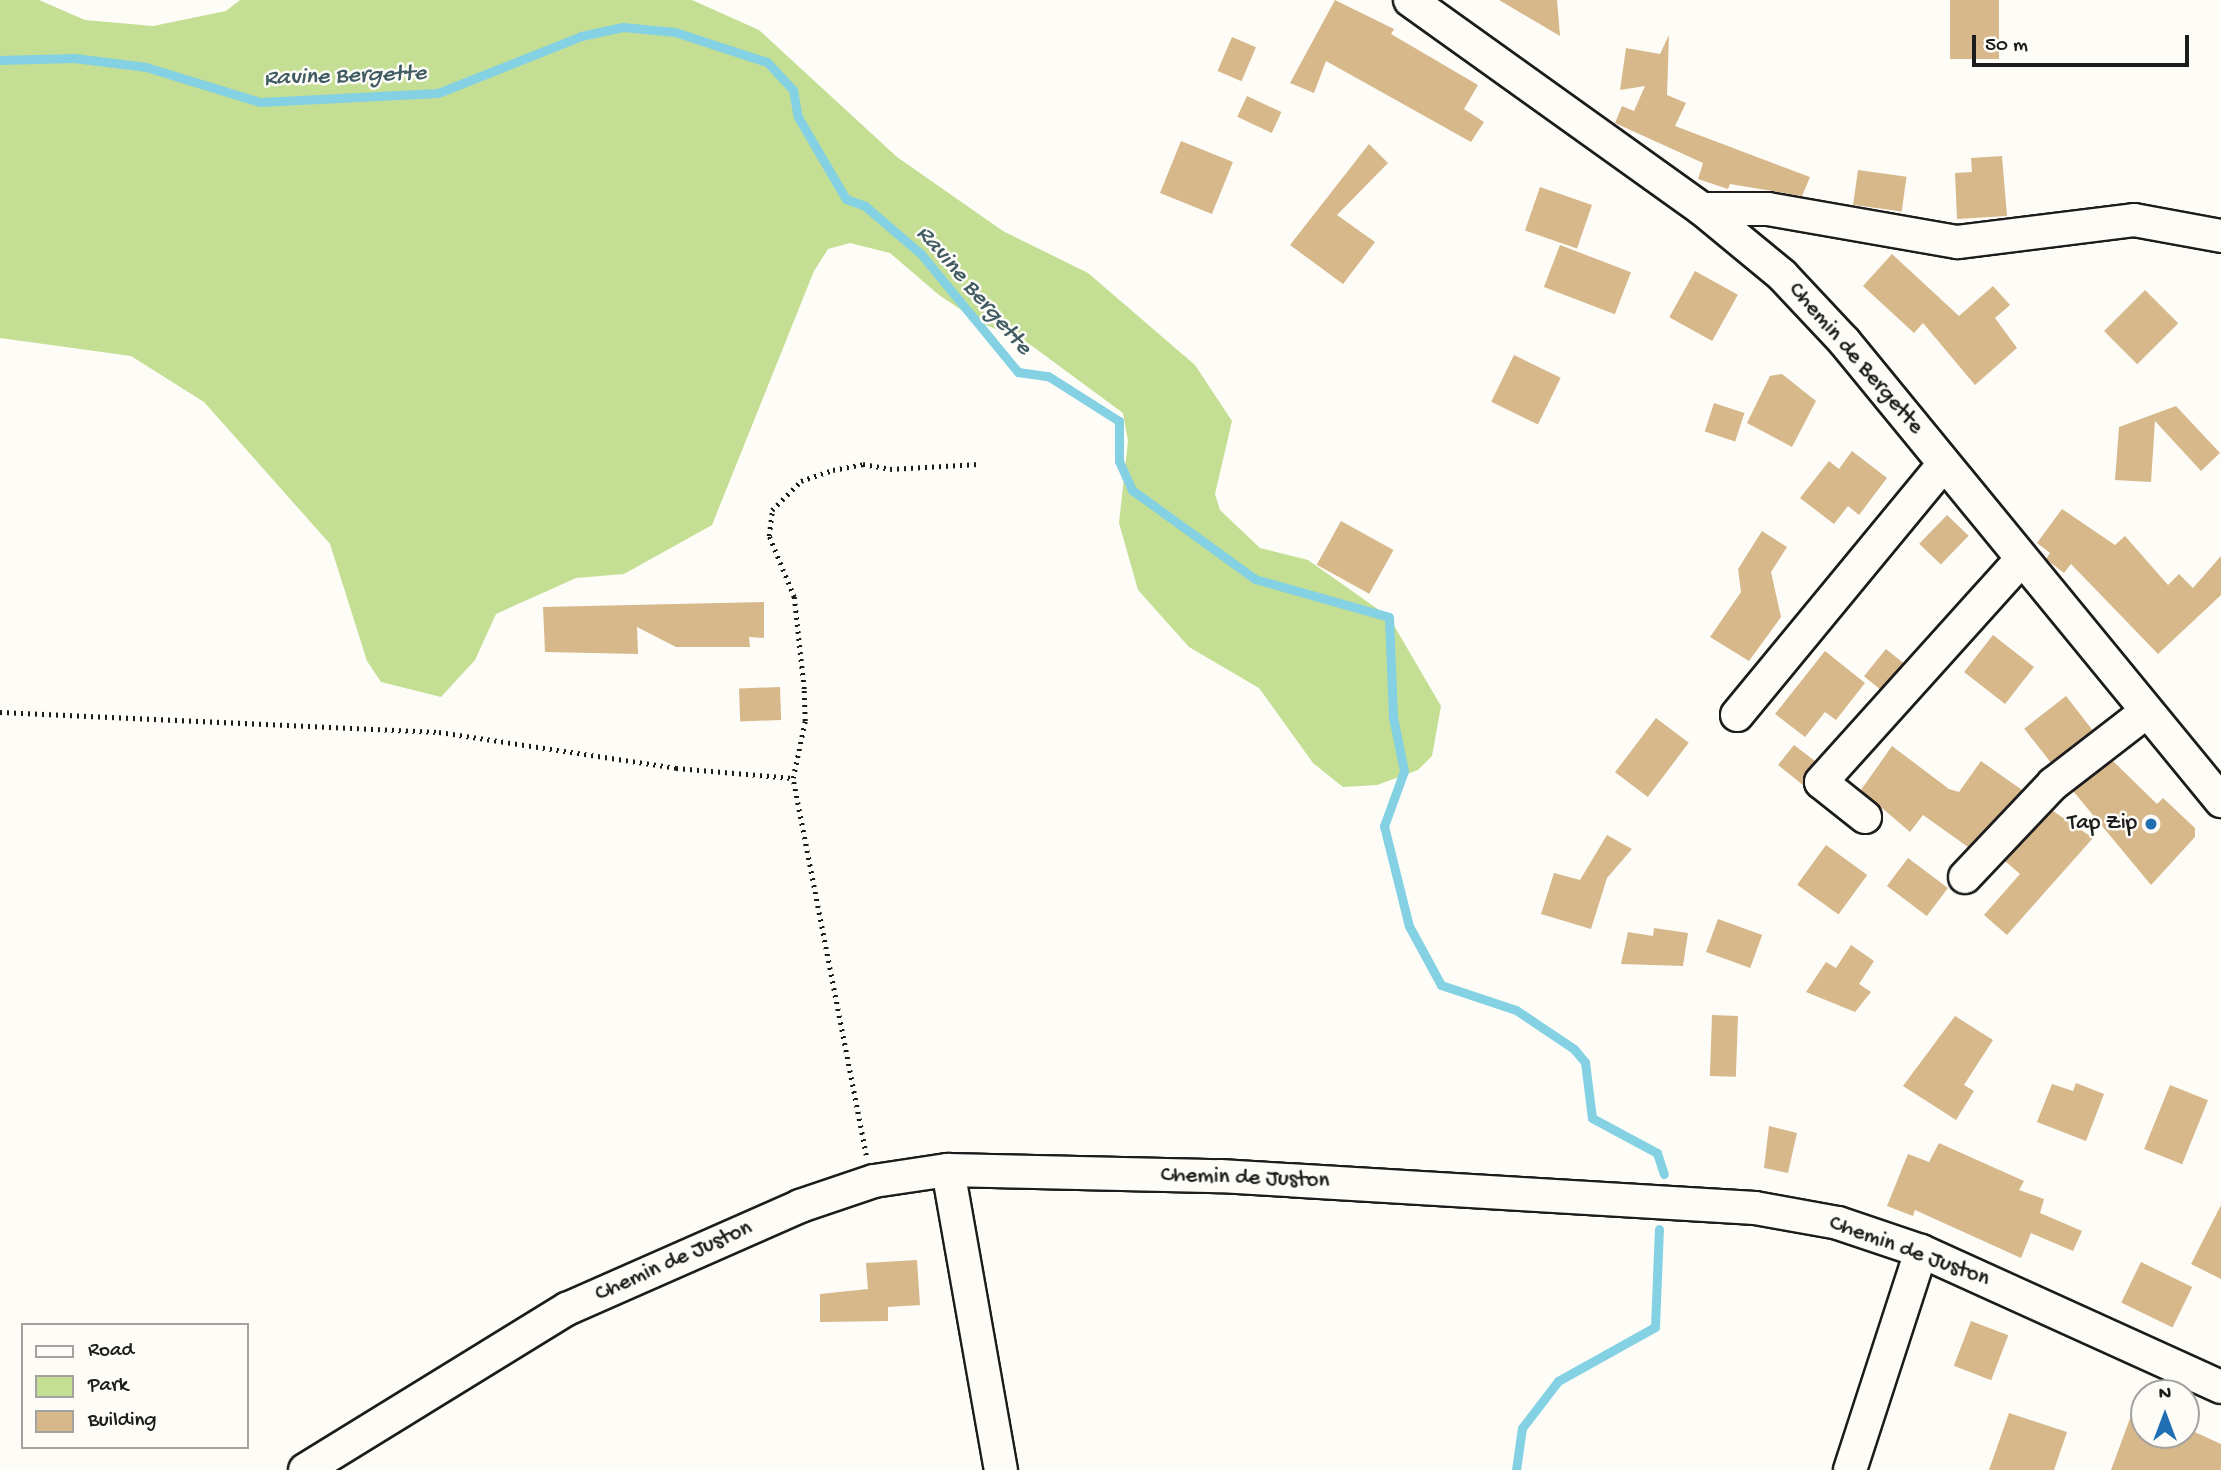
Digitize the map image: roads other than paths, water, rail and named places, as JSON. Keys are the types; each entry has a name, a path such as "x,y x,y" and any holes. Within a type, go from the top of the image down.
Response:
{"street":[{"name":"Chemin de Bergette","path":"1410,0 1702,209 1782,275 1944,464 2144,713 2221,802"},
{"path":"1702,209 1768,209 1958,242 2134,220 2221,236"},
{"path":"1737,715 1944,464"},
{"path":"1866,817 1821,782 2020,561"},
{"path":"1965,877 2053,784 2144,713"},
{"path":"948,1170 1001,1470"},
{"name":"Chemin de Juston","path":"305,1470 567,1309 800,1206 874,1181 948,1170 1220,1176 1755,1208 1838,1223 1921,1251 2221,1387"},
{"path":"1850,1470 1921,1251"}],"waterway":[{"name":"Ravine Bergette","path":"0,60 74,58 146,67 260,102 438,93 581,36 623,27 675,32 767,62 793,90 798,117 846,199 865,206 921,254 1018,372 1048,376 1119,421 1119,461 1132,490 1255,579 1389,617 1393,717 1404,771 1384,826 1409,926 1441,985 1516,1010 1574,1049 1585,1062 1592,1118 1657,1153 1664,1174"},
{"name":"Ravine Bergette","path":"1516,1470 1522,1428 1558,1381 1655,1327 1659,1229"}],"place":[{"name":"Tap Zip","path":"2151,824"}]}
